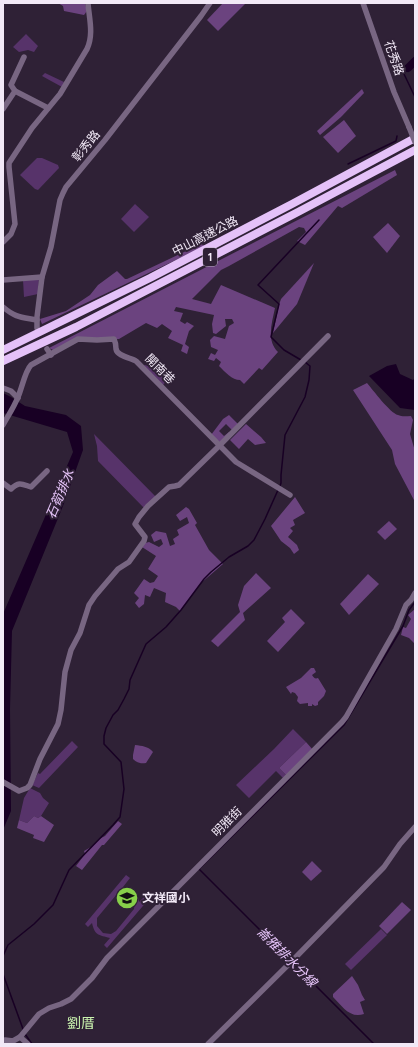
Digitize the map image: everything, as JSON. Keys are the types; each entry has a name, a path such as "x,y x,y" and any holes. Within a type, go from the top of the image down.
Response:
{"highway":[{"name":"中山高速公路","path":"3,350 150,278 415,138"},
{"name":"中山高速公路","path":"3,361 76,327 415,150"}],"street":[{"path":"3,242 11,234 15,224 9,170 10,163 32,128 60,94 87,49 92,33 88,3"},
{"name":"彰秀路","path":"37,328 42,277 51,247 62,193 109,135 210,3"},
{"name":"花秀路","path":"363,3 394,92 415,142"},
{"path":"24,57 10,85 15,91 48,108"},
{"path":"3,110 15,91"},
{"path":"3,280 42,277"},
{"path":"3,307 16,316 37,320"},
{"path":"3,782 18,791 27,788 30,785 40,759 58,724 65,672 71,650 80,633 89,605 118,569 129,562 144,541 145,537 136,524 139,517 148,506 169,487 179,485 328,336"},
{"name":"開南巷","path":"3,425 18,398 24,384 28,368 33,364 78,339 114,339 118,353 136,361 226,453 240,465 290,495"},
{"path":"47,349 51,355"},
{"path":"3,388 11,391 18,398"},
{"path":"3,483 11,489 15,485 19,484 24,484 31,487 47,471"},
{"name":"明雅街","path":"20,1037 39,1014 56,1005 66,1002 75,995 92,978 107,958 342,722 396,629 406,605 415,593"},
{"path":"208,1044 294,960 317,934 384,867 400,844 415,827"},
{"path":"3,1041 13,1041 20,1037 28,1044"}],"shaded area":[{"path":"58,3 85,3 86,12 84,15 64,11 63,6"},
{"path":"223,3 246,3 218,31 207,20"},
{"path":"26,34 38,46 34,52 28,50 19,52 13,47"},
{"path":"45,73 64,82 62,87 42,76"},
{"path":"362,89 364,93 341,117 320,135 317,131"},
{"path":"344,120 356,136 338,153 323,137"},
{"path":"37,158 42,158 58,165 59,168 38,190 20,175"},
{"path":"395,170 397,175 342,208 338,206 305,245 297,241 306,232 304,228 299,227 221,270 192,299 211,304 221,285 275,308 271,325 271,337 274,347 278,352 262,370 259,368 244,384 240,380 234,379 226,373 219,366 221,362 216,358 214,361 208,359 211,353 215,355 218,350 211,347 210,340 214,336 225,339 229,326 234,323 232,319 225,319 226,326 216,334 213,333 212,324 214,315 176,307 174,311 183,313 180,321 185,324 187,322 194,326 189,331 185,344 189,347 187,354 181,351 183,345 168,338 172,331 162,324 157,328 146,323 119,339 78,339 55,351 49,348"},
{"path":"135,204 149,217 134,232 121,219"},
{"path":"388,223 400,236 387,253 373,237"},
{"path":"201,244 205,246 42,324 40,319 66,311 90,295 98,285 117,271 125,279 127,279"},
{"path":"314,263 297,304 273,333 281,299"},
{"path":"39,278 38,294 24,297 23,280"},
{"path":"145,365 172,375 162,386 143,366"},
{"path":"367,383 391,410 400,416 411,416 413,420 410,434 415,451 415,502 395,464 392,450 353,390"},
{"path":"229,415 239,425 233,431 226,424 219,431 224,436 229,432 231,434 221,443 211,435 223,419"},
{"path":"246,424 266,443 255,445 248,439 239,449 230,440"},
{"path":"94,434 157,498 145,509 98,461 97,446"},
{"path":"295,497 305,513 293,520 295,525 290,528 293,531 288,537 297,545 299,550 294,554 290,548 281,541 271,526"},
{"path":"186,507 189,509 197,523 195,525 209,550 223,564 201,583 180,611 176,607 165,602 166,593 154,588 150,597 145,595 144,604 139,608 135,603 139,598 134,593 144,579 150,583 154,582 158,576 148,569 156,556 142,547 145,543 149,542 159,547 163,544 161,539 154,542 151,535 156,531 166,533 170,546 175,544 173,539 179,535 177,530 189,523 187,517 180,521 176,515"},
{"path":"389,521 397,529 385,540 377,532"},
{"path":"256,573 271,588 243,613 245,620 218,647 211,641 240,612 238,605 244,586"},
{"path":"368,574 379,584 349,615 340,604"},
{"path":"291,609 305,623 278,652 267,641 285,622 282,618"},
{"path":"415,609 415,644 409,638 401,635 403,627 406,628 411,619 408,615"},
{"path":"311,668 314,668 316,672 312,675 315,678 318,678 326,691 324,696 318,702 318,705 315,706 312,704 312,706 308,706 308,703 300,704 297,701 298,697 295,693 292,692 291,694 286,687 301,678"},
{"path":"293,729 306,742 279,768 287,776 284,779 276,771 249,798 236,785"},
{"path":"72,741 78,747 39,788 32,785 38,773 40,774"},
{"path":"306,742 313,750 287,776 279,768"},
{"path":"135,745 147,747 153,752 146,763 139,763 133,759"},
{"path":"30,788 40,793 49,803 41,816 38,818 34,816 27,823 19,820 24,798"},
{"path":"34,816 38,818 41,816 54,825 44,842 33,838 34,835 17,828 19,820 27,823"},
{"path":"118,821 122,824 104,845 102,845 82,870 76,866 85,854 84,851 105,836"},
{"path":"312,861 322,871 311,881 302,872"},
{"path":"126,875 130,878 123,887 134,891 139,902 144,897 148,900 107,948 104,945 110,938 96,933 92,923 88,927 85,924","holes":["127,892 133,897 135,902 134,909 116,931 111,934 103,933 97,926 97,918 117,894"]},
{"path":"402,902 411,910 387,934 379,926"},
{"path":"381,929 387,935 351,970 345,964"},
{"path":"352,976 365,1000 360,1002 364,1014 355,1015 350,1013 333,997 333,994"}],"water":[{"path":"396,364 400,374 413,380 415,378 415,410 400,408 369,376 387,366"},
{"name":"石筍排水","path":"3,393 25,406 66,415 81,426 83,450 63,506 12,631 10,709 11,811 3,830 3,614 73,452 67,432 3,413"}],"waterway":[{"path":"408,68 415,61"},
{"path":"408,68 404,74 415,97"},
{"path":"348,164 396,141 397,136"},
{"path":"301,360 284,350 271,337 279,304 258,285 319,220"},
{"path":"280,486 285,435 305,397 309,380 310,366 305,362"},
{"path":"3,956 8,945 34,924 53,905 69,870 120,817 124,789 121,762 104,744 104,736 106,728 129,689 130,680 146,644 166,627 211,572 229,557 248,546 254,540 278,490"},
{"path":"291,961 199,869 344,725 403,626 409,610 415,602"},
{"name":"崙雅排水分線","path":"293,963 374,1044"},
{"path":"3,974 23,1029"},
{"path":"25,1034 32,1044"}],"place":[{"name":"文祥國小","path":"127,898"}],"district":[{"name":"劉厝","path":"81,1023"}]}
